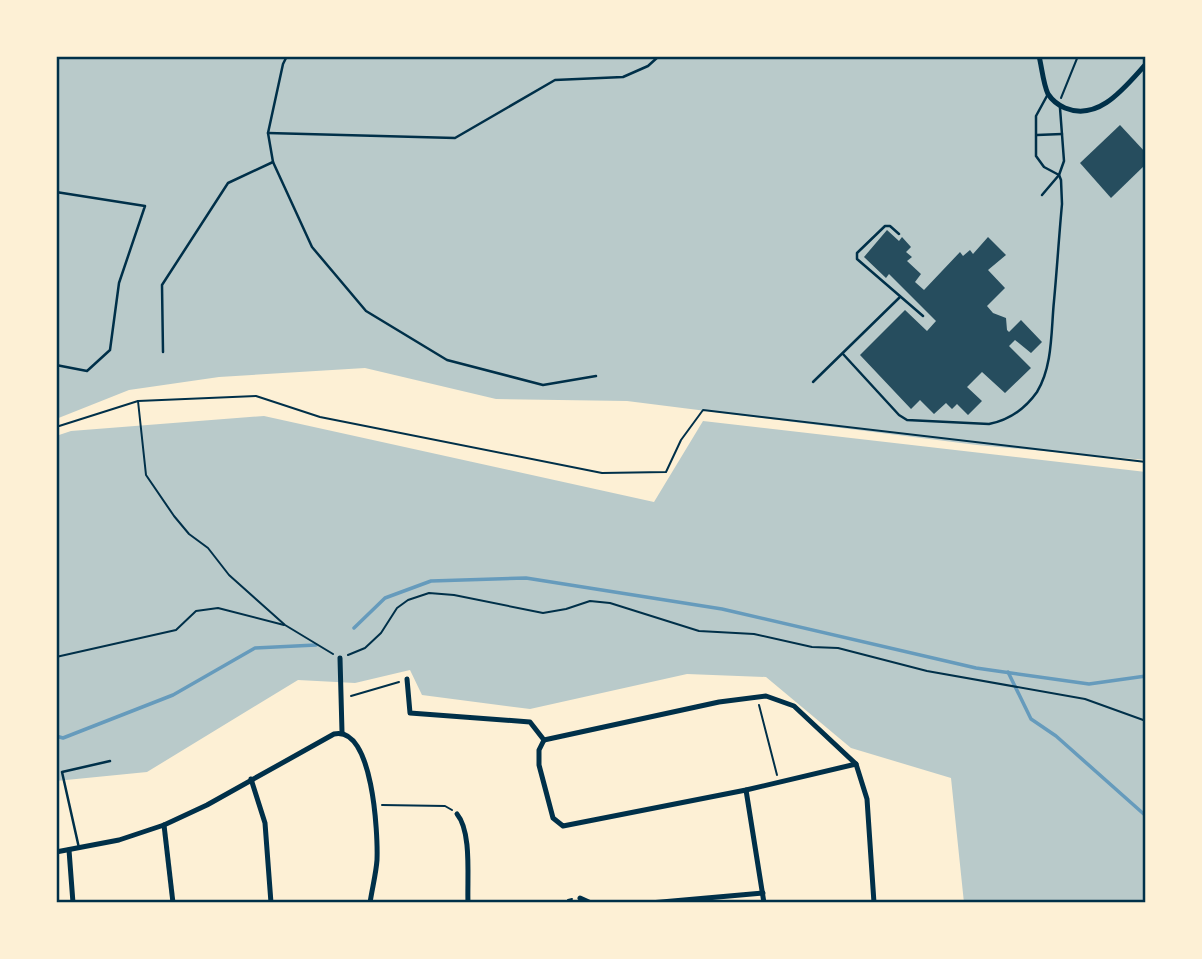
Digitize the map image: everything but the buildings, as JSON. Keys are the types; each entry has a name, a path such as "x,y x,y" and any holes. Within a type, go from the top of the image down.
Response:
{"street":[{"path":"1039,56 1048,94 1059,106 1085,112 1097,108 1118,94 1146,64"},
{"path":"340,659 342,732"},
{"path":"407,679 410,713 530,722 544,740"},
{"path":"544,740 719,702 765,696 794,706 856,764 867,799 874,903"},
{"path":"56,852 119,840 164,825 207,805 342,732 349,735 364,755 373,805 377,830 377,863 370,903"},
{"path":"544,740 539,750 539,765 553,818 563,825 746,790 856,764"},
{"path":"251,779 265,822 271,903"},
{"path":"746,790 764,903"},
{"path":"457,814 463,822 466,838 468,903"},
{"path":"164,825 173,903"},
{"path":"69,850 73,903"},
{"path":"650,903 762,892"},
{"path":"580,898 591,903"}],"lane":[{"path":"287,56 268,132 273,162 312,247 366,311 447,360 543,385 596,376"},
{"path":"268,132 455,138 555,80 623,77 648,66 659,56"},
{"path":"844,354 899,415 907,420 989,424 1010,418 1037,392 1048,360 1063,185 1059,175 1039,162 1037,156 1038,110 1048,94"},
{"path":"1042,195 1059,175 1064,161 1059,106"},
{"path":"1036,135 1062,134"},
{"path":"163,352 162,285 228,183 273,162"},
{"path":"56,192 145,206 119,283 110,350 87,371 56,365"},
{"path":"899,234 890,226 885,226 857,259 923,316"},
{"path":"813,382 900,297"},
{"path":"79,848 62,772 110,761"}],"path":[{"path":"1059,106 1062,90 1078,56"},
{"path":"56,427 138,401 256,396 320,417 602,472 666,472 681,440 703,410 1146,461"},
{"path":"138,401 146,475 174,516 189,534 208,548 229,575 285,625 340,659 365,648 381,633 397,608 408,600 429,593 454,595 543,613 590,601 610,603 699,631 754,634 812,647 838,648 927,671 1085,699 1146,721"},
{"path":"56,657 176,630 195,611 218,608 285,625"},
{"path":"351,696 407,679"},
{"path":"757,698 779,783"},
{"path":"373,805 445,806 457,814"}],"shaded area":[{"path":"56,56 1146,56 1146,460 977,445 627,401 496,399 365,368 219,377 129,390 56,419"},
{"path":"264,416 654,502 703,421 1146,472 1146,903 964,903 951,778 851,748 766,677 687,674 530,709 422,695 410,670 355,683 298,680 147,772 56,781 56,436 71,431"}],"waterway":[{"path":"354,628 385,598 431,581 526,578 722,609 976,668 1089,684 1146,676"},
{"path":"56,736 63,738 173,695 255,648 316,645"},
{"path":"1008,672 1031,719 1056,736 1146,816"}]}
